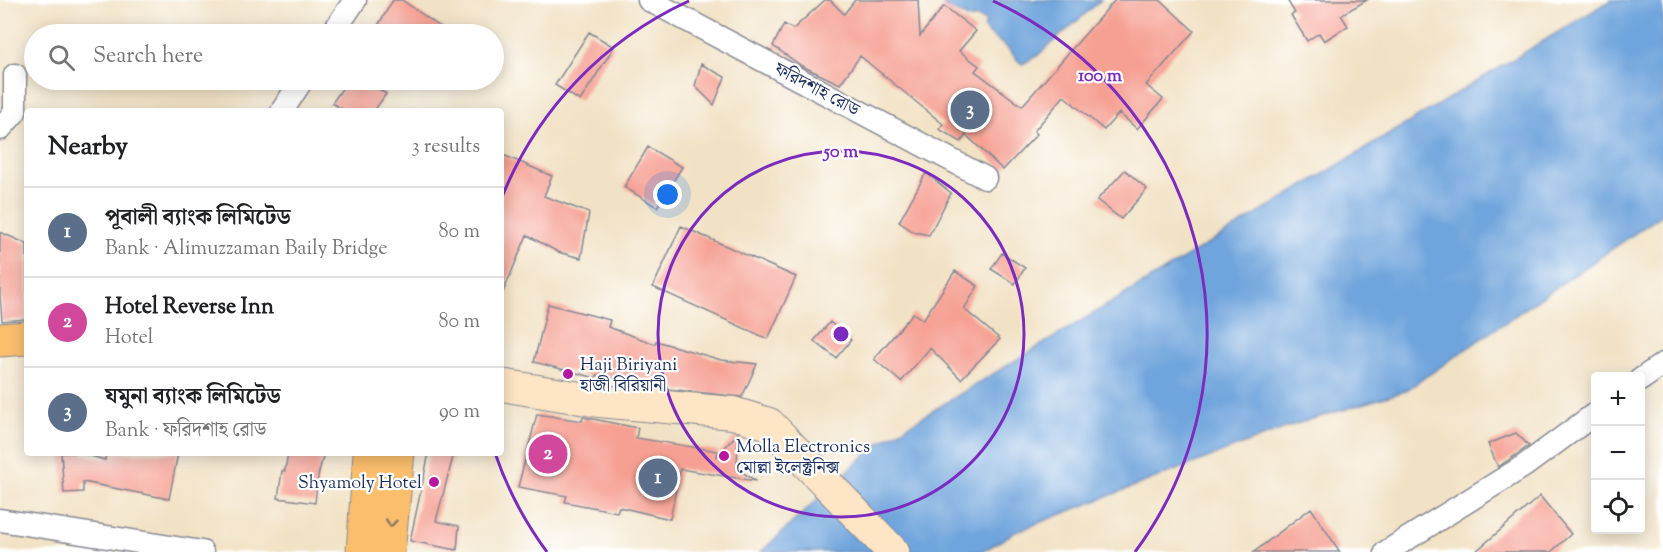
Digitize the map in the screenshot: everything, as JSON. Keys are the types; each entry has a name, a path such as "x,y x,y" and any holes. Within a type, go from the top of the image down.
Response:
{"highway":[{"path":"0,340 24,338"},
{"path":"363,552 370,456"},
{"path":"388,552 398,456"}],"main road":[{"path":"504,385 599,401 733,413 769,424 893,552"}],"street":[{"path":"339,24 355,0"},
{"name":"ফরিদশাহ রোড","path":"649,0 985,178"},
{"path":"0,129 15,112 15,75"},
{"path":"284,108 296,90"},
{"path":"1645,377 1663,364"},
{"path":"1386,552 1415,544 1591,417"},
{"path":"0,520 201,552"}],"water":[{"path":"940,0 1101,0 1037,56 1022,64 984,29 986,21 977,17 970,19 944,6"},
{"path":"1611,0 1663,0 1663,214 1405,391 1296,424 1015,532 982,552 761,552 876,445"}],"building":[{"path":"393,0 402,0 436,24 379,24"},
{"path":"825,0 830,0 844,14 855,0 918,0 920,36 944,6 976,31 959,51 979,66 975,71 1022,106 1115,0 1160,0 1194,31 1146,85 1163,99 1137,129 1119,113 1104,130 1064,96 1034,131 1037,134 1003,170 966,135 961,142 939,129 943,124 860,56 840,84 802,66 773,46 784,24 793,29"},
{"path":"1287,0 1367,0 1341,15 1348,26 1324,41 1319,33 1307,41 1291,15 1295,13"},
{"path":"589,32 614,47 580,101 555,85"},
{"path":"701,64 725,77 714,105 695,86"},
{"path":"341,90 380,90 386,94 376,108 340,108 332,103"},
{"path":"648,147 682,167 657,207 624,187"},
{"path":"504,155 552,176 544,196 589,213 581,258 558,252 527,235 504,290"},
{"path":"1125,170 1147,189 1121,219 1097,200"},
{"path":"926,173 951,193 929,235 914,232 899,222"},
{"path":"681,226 796,277 768,339 653,287"},
{"path":"0,232 24,243 24,319 2,321"},
{"path":"1002,253 1025,268 1015,284 991,269"},
{"path":"955,271 978,286 964,309 1000,339 961,379 930,348 901,382 874,359 913,313 923,320"},
{"path":"548,304 610,320 608,327 655,344 656,341 721,360 757,364 742,397 667,389 632,379 631,381 597,375 596,378 534,362"},
{"path":"830,322 851,340 836,358 814,341"},
{"path":"537,414 582,421 583,417 638,428 636,438 718,451 717,456 738,433 737,469 756,481 680,469 670,519 619,507 617,512 565,502 567,496 518,487"},
{"path":"1516,433 1529,446 1498,467 1488,444"},
{"path":"61,456 91,456 105,460 106,456 177,456 169,499 83,482 83,492 64,493"},
{"path":"288,456 323,456 315,503 278,498 282,471 285,471"},
{"path":"428,456 453,456 436,521 459,526 457,550 410,541"},
{"path":"1540,496 1571,534 1551,552 1475,552"},
{"path":"1311,508 1340,552 1254,552"}],"place":[{"name":"যমুনা ব্যাংক লিমিটেড","path":"970,110"},
{"name":"Haji Biriyani হাজী বিরিয়ানী","path":"568,374"},
{"name":"Hotel Reverse Inn","path":"548,454"},
{"name":"Molla Electronics মোল্লা ইলেক্ট্রনিক্স","path":"724,456"},
{"name":"পূবালী ব্যাংক লিমিটেড","path":"658,478"},
{"name":"Shyamoly Hotel","path":"434,482"}]}
